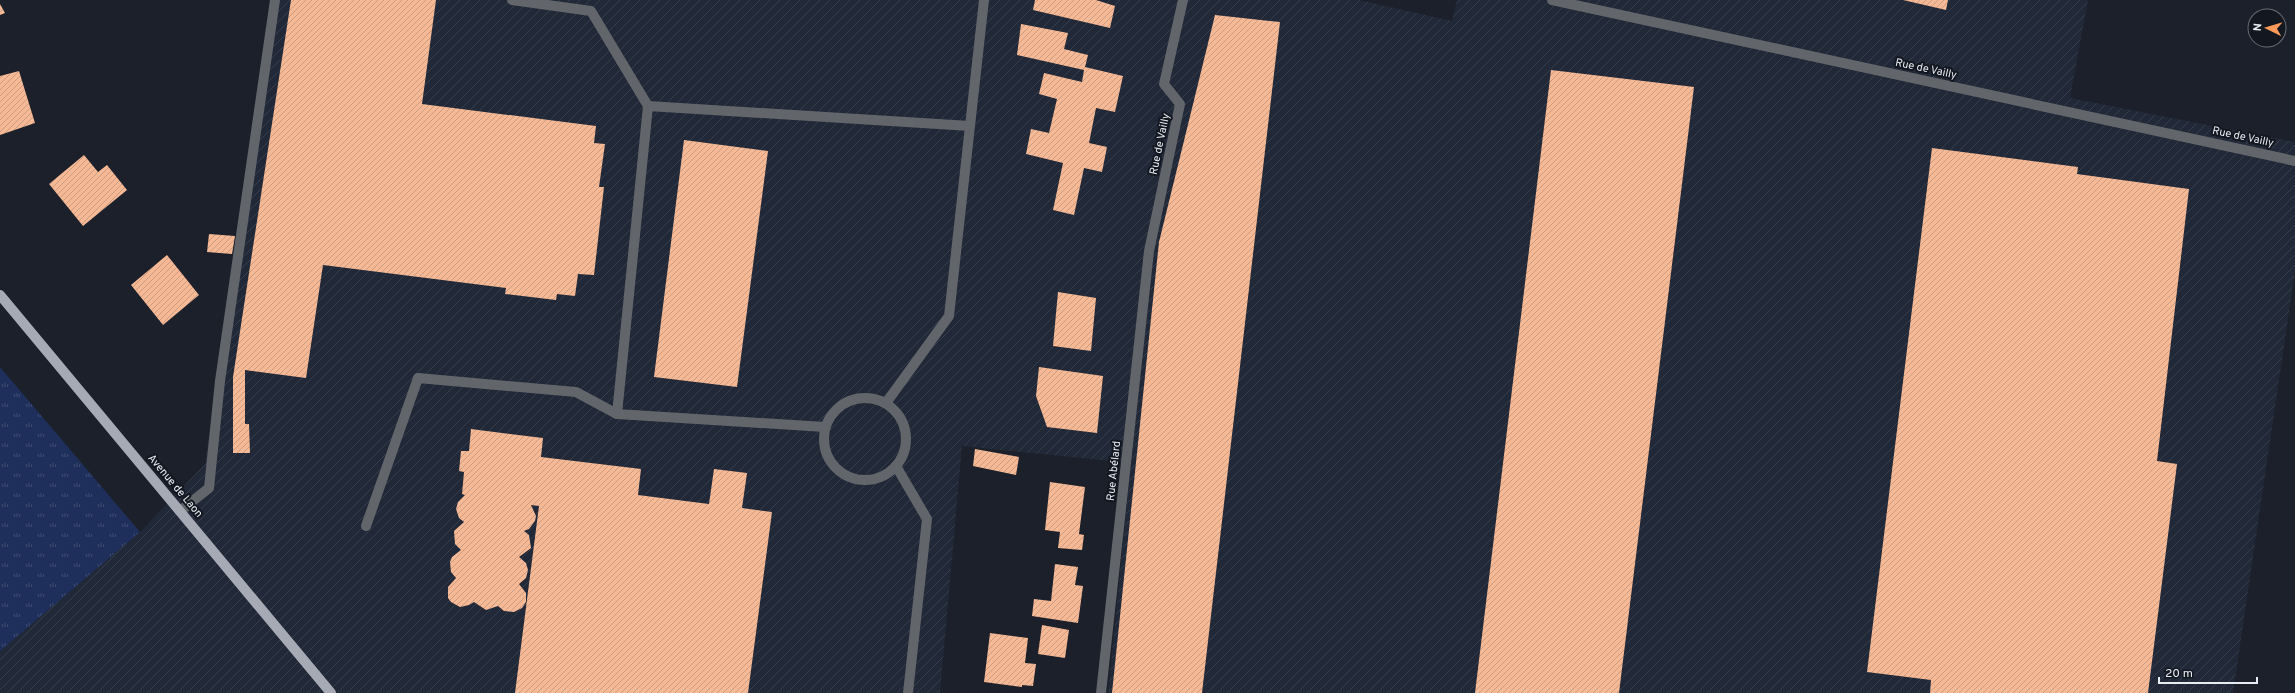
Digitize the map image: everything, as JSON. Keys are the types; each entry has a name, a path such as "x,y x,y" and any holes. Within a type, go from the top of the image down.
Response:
{"main road":[{"name":"Avenue de Laon","path":"0,295 331,693"}],"street":[{"path":"180,511 209,488 220,381 275,0"},
{"path":"512,0 591,11 648,106 617,414"},
{"path":"886,403 949,316 984,0"},
{"name":"Rue de Vailly","path":"1149,252 1180,104 1164,84 1183,0"},
{"name":"Rue de Vailly","path":"1552,0 2295,161"},
{"path":"648,106 970,126"},
{"name":"Rue Abélard","path":"1101,693 1149,252"},
{"path":"366,526 418,378 576,392 617,414 825,427"},
{"path":"862,397 875,398 886,403 896,411 906,432 906,444 903,456 896,466 886,475 873,480 858,480 845,475 834,466 827,455 824,441 825,427 831,416 839,406 850,400 862,397"},
{"path":"896,466 926,519 908,693"}],"shaded area":[{"path":"271,0 1359,0 1452,21 1457,0 2088,0 2070,98 2295,142 2295,271 2233,693 1108,693 1131,463 962,446 940,693 0,693 0,651 140,532 205,464"}],"green space":[{"path":"0,367 140,532 0,651"}],"building":[{"path":"291,0 436,0 422,104 596,126 594,143 605,144 599,187 604,187 594,275 578,274 575,296 557,294 556,300 505,294 506,288 323,265 306,378 245,370 245,424 249,424 250,453 233,453 233,377"},
{"path":"1035,0 1096,0 1115,6 1110,28 1033,10"},
{"path":"1903,0 1948,0 1946,10"},
{"path":"0,4 5,13 0,15"},
{"path":"1215,15 1280,22 1202,693 1112,693 1159,242"},
{"path":"1021,24 1068,33 1064,49 1088,55 1085,67 1123,76 1115,112 1096,108 1089,143 1107,147 1102,172 1084,168 1074,215 1053,210 1063,163 1026,154 1031,129 1049,133 1057,99 1039,94 1044,73 1082,82 1084,70 1017,55"},
{"path":"1551,70 1694,87 1619,693 1475,693"},
{"path":"19,71 35,123 0,135 0,76"},
{"path":"684,140 768,151 737,387 654,377"},
{"path":"1932,148 2078,167 2077,174 2189,189 2157,461 2177,464 2148,693 1930,693 1931,680 1867,672"},
{"path":"84,155 98,172 107,165 127,190 83,226 49,184"},
{"path":"209,234 235,236 232,254 207,252"},
{"path":"167,255 199,295 163,325 131,285"},
{"path":"1058,292 1096,298 1091,351 1053,346"},
{"path":"1039,367 1103,376 1097,433 1047,427 1036,396"},
{"path":"471,429 543,438 541,457 641,469 638,495 709,504 714,469 747,473 742,508 772,512 748,693 515,693 539,506 531,505 536,516 535,521 529,529 524,531 529,535 531,548 519,557 526,563 528,570 526,578 519,584 526,593 526,602 522,608 514,612 504,611 498,606 486,610 474,602 460,607 451,602 448,598 448,587 456,578 451,572 450,562 452,557 461,550 455,544 454,531 464,522 459,518 456,509 458,502 465,495 462,494 464,472 459,471 461,451 469,451"},
{"path":"975,449 1019,457 1016,475 973,466"},
{"path":"1050,482 1085,487 1079,534 1084,535 1082,550 1058,548 1060,532 1045,530"},
{"path":"1055,564 1078,567 1075,585 1083,586 1078,623 1032,616 1034,599 1051,601"},
{"path":"1042,625 1069,630 1065,658 1038,654"},
{"path":"990,633 1028,638 1025,663 1036,664 1033,686 1022,685 1022,687 984,682"}]}
